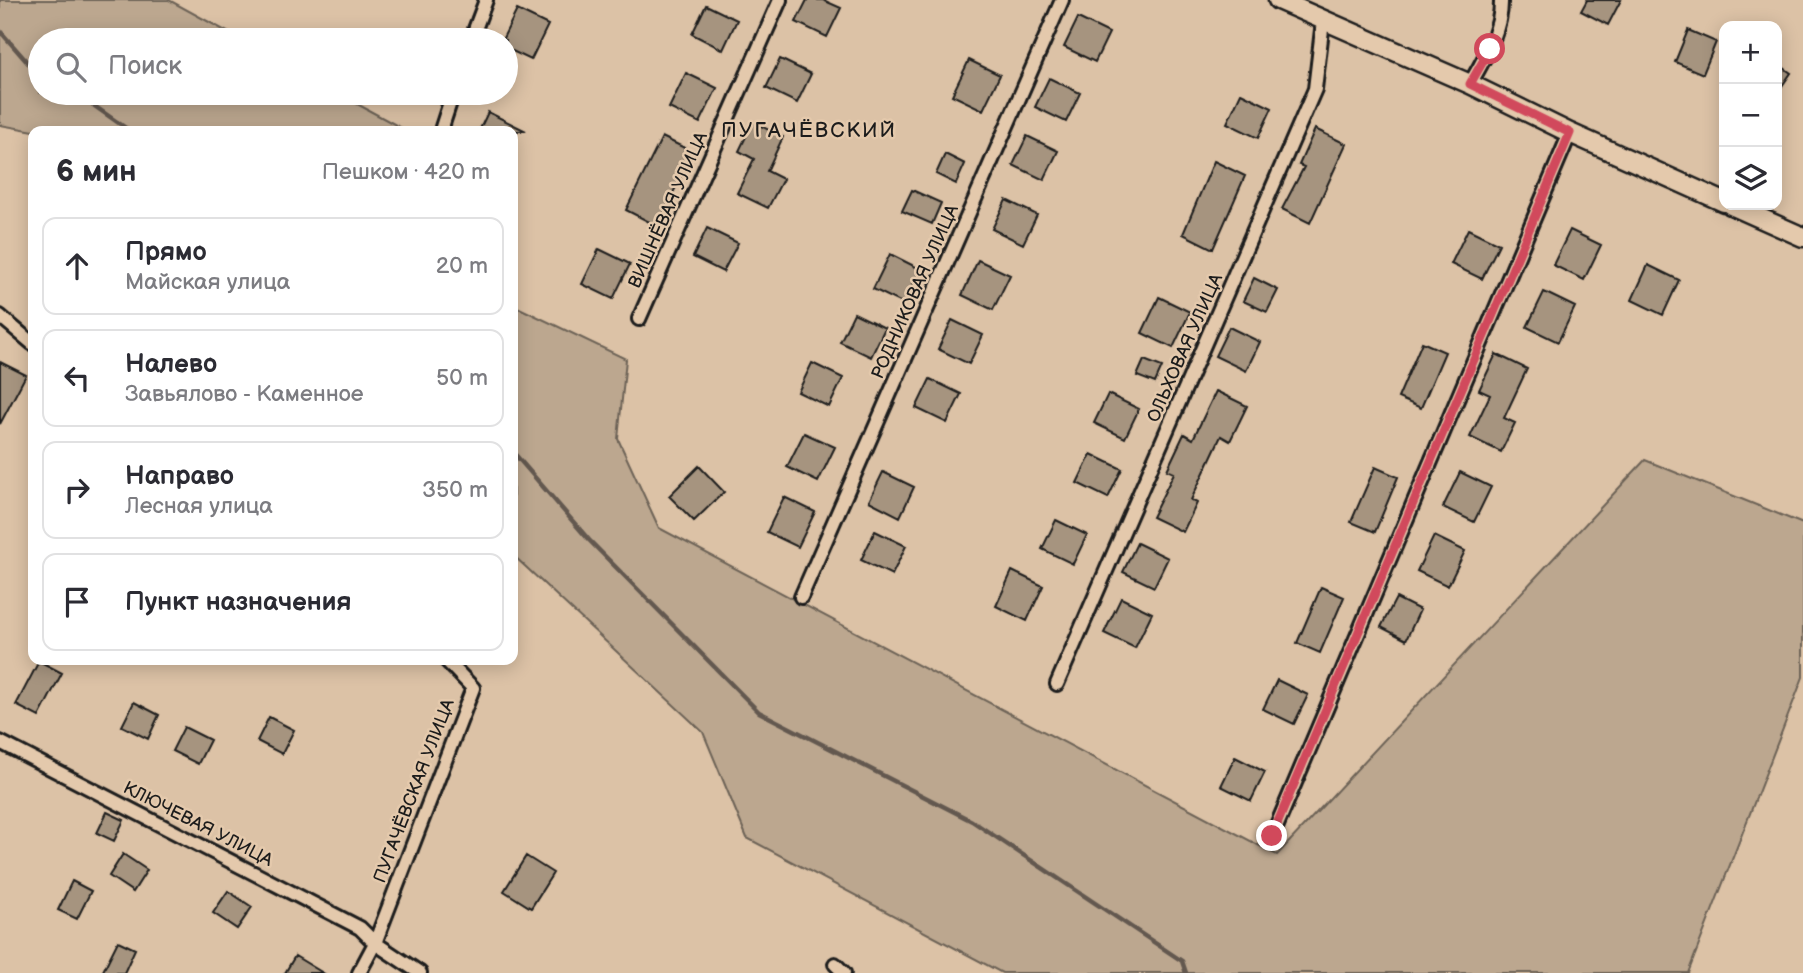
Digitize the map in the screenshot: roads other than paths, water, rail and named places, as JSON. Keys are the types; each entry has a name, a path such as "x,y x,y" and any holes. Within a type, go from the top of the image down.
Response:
{"main road":[{"path":"1278,0 1470,84 1570,133 1719,200"},
{"path":"1743,210 1803,236"}],"street":[{"path":"476,28 486,0"},
{"name":"ВИШНЁВАЯ УЛИЦА","path":"639,319 780,0"},
{"name":"РОДНИКОВАЯ УЛИЦА","path":"801,597 1062,0"},
{"path":"1470,84 1490,49 1502,10 1502,0"},
{"name":"ОЛЬХОВАЯ УЛИЦА","path":"1057,684 1315,89 1323,21"},
{"path":"442,126 449,105"},
{"path":"1272,836 1570,133"},
{"path":"0,316 28,340"},
{"name":"ПУГАЧЁВСКАЯ УЛИЦА","path":"375,943 473,688 451,665"},
{"name":"КЛЮЧЕВАЯ УЛИЦА","path":"0,742 360,928 375,943 420,973"},
{"path":"359,973 375,943"}],"waterway":[{"path":"0,31 28,63"},
{"path":"93,105 123,126"},
{"path":"518,458 589,540 759,712 972,821 1182,961 1186,973"}],"district":[{"name":"ПУГАЧЁВСКИЙ","path":"809,130"}]}
